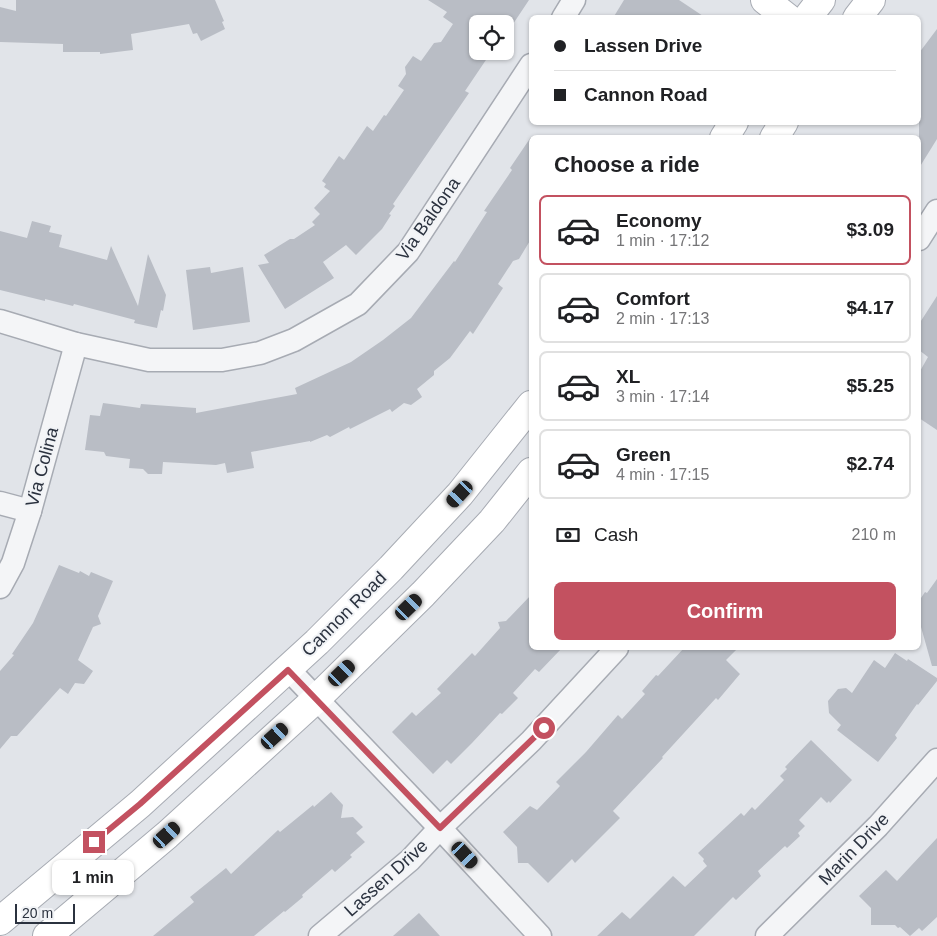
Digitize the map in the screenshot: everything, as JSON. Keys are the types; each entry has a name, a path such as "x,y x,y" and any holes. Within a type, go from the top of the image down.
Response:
{"main road":[{"path":"764,0 784,15"},
{"path":"809,15 821,0"},
{"path":"859,15 871,0"},
{"name":"Cannon Road","path":"0,921 140,804 288,670 391,568 454,501 529,407"},
{"path":"46,936 167,835 316,700 480,534 529,474"}],"street":[{"path":"565,15 574,0"},
{"name":"Via Baldona","path":"0,321 76,344 150,360 222,360 260,353 294,340 358,304 408,252 529,68"},
{"path":"921,236 937,211"},
{"name":"Via Colina","path":"0,587 13,563 30,511 76,344"},
{"path":"0,503 30,511"},
{"name":"Lassen Drive","path":"320,936 410,860 440,828 531,741 615,650"},
{"path":"288,670 440,828 540,936"},
{"name":"Marin Drive","path":"767,936 878,826 937,760"}],"building":[{"path":"16,0 215,0 224,21 222,22 225,29 201,41 197,33 193,34 189,24 131,34 133,50 100,54 100,52 63,52 63,44 0,42 0,7 16,11"},
{"path":"428,0 529,0 514,22 514,15 469,15 469,60 486,60 465,91 469,93 393,204 395,206 382,229 356,255 346,245 323,262 334,278 285,309 258,265 269,263 264,255 315,225 312,222 320,214 314,208 330,191 324,187 326,184 322,181 339,156 344,160 367,126 373,131 384,115 386,116 404,90 398,86 406,74 405,67 413,56 421,61 434,43 441,42 453,24 443,17 447,12"},
{"path":"624,0 679,0 702,15 615,15"},
{"path":"937,29 937,139 921,165 919,125 921,125 921,50"},
{"path":"529,140 529,242 519,259 513,261 498,284 503,288 473,334 470,331 450,358 417,389 422,397 411,405 404,403 392,412 390,409 330,437 327,435 310,442 251,452 254,468 227,473 225,463 216,465 163,462 162,474 148,474 143,469 129,468 130,459 106,456 104,452 85,450 90,415 100,416 103,403 140,408 141,404 196,408 196,413 297,394 295,388 351,362 411,318 455,262 487,212 484,211 512,170 510,168"},
{"path":"32,221 51,226 49,232 62,235 59,247 107,260 111,246 138,306 148,254 166,295 157,328 134,323 135,320 74,304 73,306 45,299 45,301 0,290 0,231 27,238"},
{"path":"210,267 211,273 243,267 250,322 193,330 186,270"},
{"path":"937,296 937,430 921,419 921,369 928,357 921,352 921,321"},
{"path":"59,565 79,573 80,571 89,576 91,572 113,581 98,616 101,624 93,627 78,660 93,671 84,684 75,683 68,694 60,688 17,736 11,736 0,749 0,671 14,655 12,654 33,623"},
{"path":"937,579 937,666 932,666 921,627 921,598 925,592 927,593"},
{"path":"529,597 529,650 560,650 539,672 535,669 513,693 518,698 502,714 500,713 451,764 447,760 433,774 392,732 412,712 416,716 441,693 437,689 472,653 475,656 500,628 498,622 506,621"},
{"path":"682,650 736,650 726,660 740,674 718,700 716,698 613,811 620,818 575,863 572,859 548,883 528,863 518,863 517,847 503,832 530,806 537,810 560,786 556,782 586,752 618,715 622,719 645,694 642,691 656,675 658,676"},
{"path":"895,653 937,678 937,681 917,704 895,735 897,738 878,762 837,730 841,725 829,713 828,701 838,689 846,688 852,693 874,660 885,668"},
{"path":"811,740 852,780 830,803 829,801 827,803 821,797 799,820 805,826 798,833 800,836 787,848 785,846 758,871 761,876 736,900 733,897 694,936 597,936 622,912 630,919 673,876 685,887 707,866 703,861 704,859 698,853 741,813 744,816 752,807 755,810 784,780 780,776 787,769 785,767"},
{"path":"331,792 343,805 341,818 353,817 363,827 356,833 365,842 335,872 332,869 302,895 303,897 254,936 153,936 194,902 190,897 226,868 231,874 278,830 280,832"},
{"path":"937,838 937,917 922,931 919,928 910,936 895,925 871,925 871,908 859,896 886,870 897,881"},
{"path":"419,913 440,936 393,936"}],"route":[{"path":"94,842 140,804 288,670 440,828 544,728"}]}
